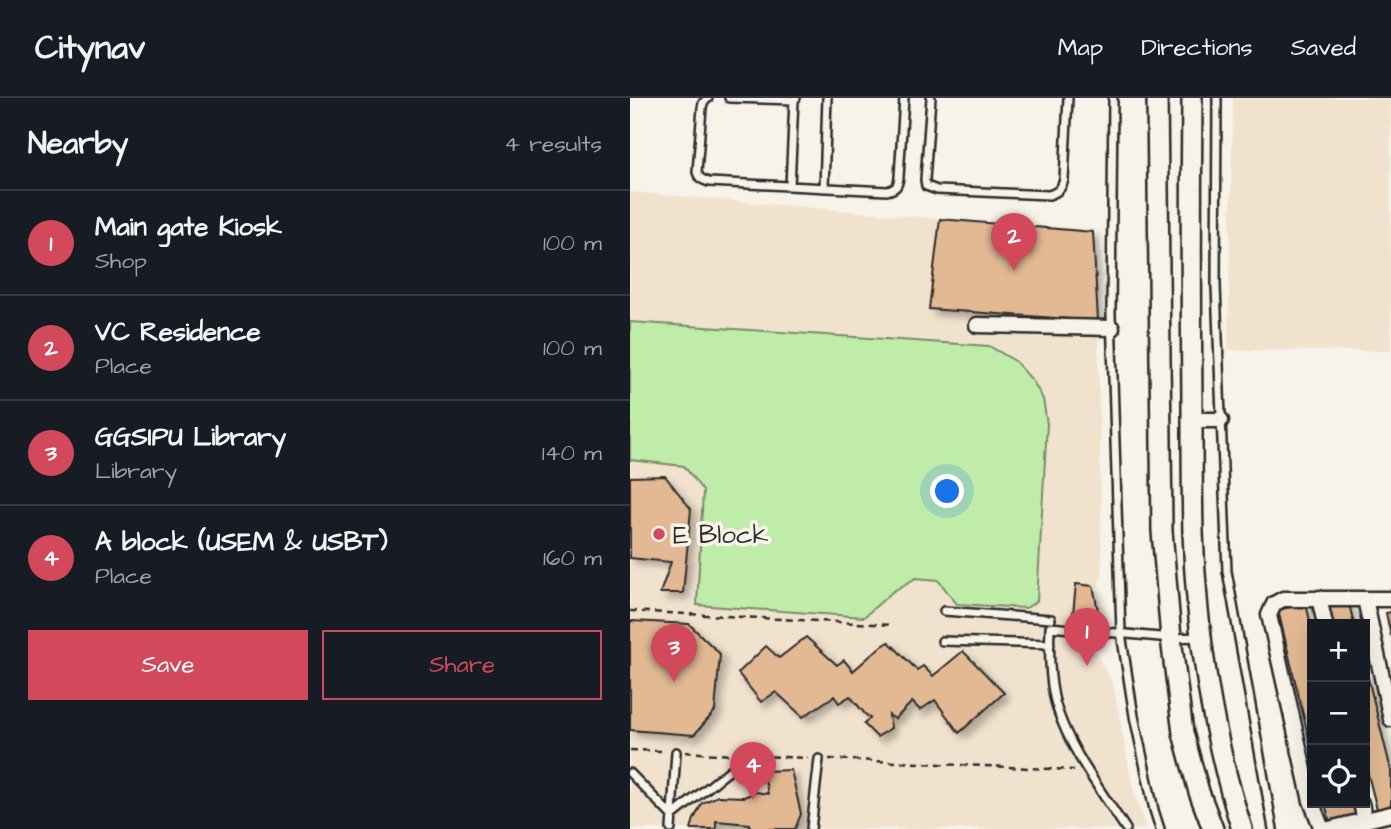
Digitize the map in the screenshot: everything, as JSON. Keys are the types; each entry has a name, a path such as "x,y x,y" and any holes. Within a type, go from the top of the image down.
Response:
{"main road":[{"path":"1157,98 1162,531 1171,638 1183,733 1199,792 1213,829"},
{"path":"1192,98 1193,535 1201,636 1215,729 1242,829"}],"street":[{"path":"977,325 1112,328"},
{"path":"1192,420 1221,420"},
{"path":"1319,598 1324,619"},
{"path":"1322,829 1311,801 1269,615 1274,604 1283,599 1391,598"},
{"path":"1365,599 1391,719"},
{"path":"1363,808 1365,821"},
{"path":"1329,829 1391,814"}],"lane":[{"path":"708,98 702,108 698,177 709,182 887,191 895,189 898,184 904,98"},
{"path":"729,98 795,99 790,186"},
{"path":"824,188 827,98"},
{"path":"931,98 926,186 937,190 1049,195 1061,188 1064,180 1068,98"},
{"path":"1113,98 1112,328 1121,633 1134,716 1160,829"},
{"path":"1217,98 1216,286 1227,571 1273,829"},
{"path":"944,611 1051,619"},
{"path":"1126,829 1088,771 1065,729 1054,698 1050,627 1171,638 1201,636"},
{"path":"942,641 1050,644"},
{"path":"671,829 676,752"},
{"path":"672,816 749,755"},
{"path":"811,829 819,759"},
{"path":"630,773 672,816"}],"path":[{"path":"630,611 893,625"},
{"path":"630,750 1088,771"}],"shaded area":[{"path":"1233,98 1391,98 1391,351 1228,350"},
{"path":"630,192 1093,232 1098,321 1102,575 1084,630 1113,684 1133,788 1146,829 630,829"}],"green space":[{"path":"630,322 989,346 1015,361 1033,381 1043,399 1047,424 1037,601 1026,608 957,604 938,580 916,578 892,592 864,617 697,605 703,491 684,466 630,460"}],"building":[{"path":"940,219 1093,232 1098,321 929,309"},
{"name":"E Block","path":"665,476 691,509 683,593 660,593 671,562 630,558 630,477"},
{"path":"1076,584 1093,586 1100,620 1080,622 1073,614"},
{"path":"1348,600 1353,619 1329,619 1325,606"},
{"path":"1306,603 1310,619 1307,619 1307,731 1278,610"},
{"path":"1391,612 1391,636 1386,613"},
{"path":"632,621 689,624 720,654 715,711 694,735 630,730"},
{"path":"806,637 837,665 844,660 853,671 889,642 917,670 923,666 933,676 963,651 1004,693 959,733 935,700 920,710 912,702 895,719 889,715 891,728 877,737 864,724 870,718 850,696 839,703 834,696 803,717 776,692 761,702 738,673 766,646 779,658"},
{"path":"1370,686 1391,770 1391,810 1378,813 1370,782"},
{"path":"791,770 801,814 795,829 750,829 750,824 716,821 716,829 691,829 702,803 718,796 744,797 756,792 768,794 763,771"},
{"path":"1326,808 1355,808 1358,817 1330,823"}],"place":[{"name":"VC Residence","path":"1014,271"},
{"name":"E Block","path":"659,534"},
{"name":"Main gate Kiosk","path":"1087,666"},
{"name":"GGSIPU Library","path":"674,682"},
{"name":"A block (USEM & USBT)","path":"753,800"}]}
